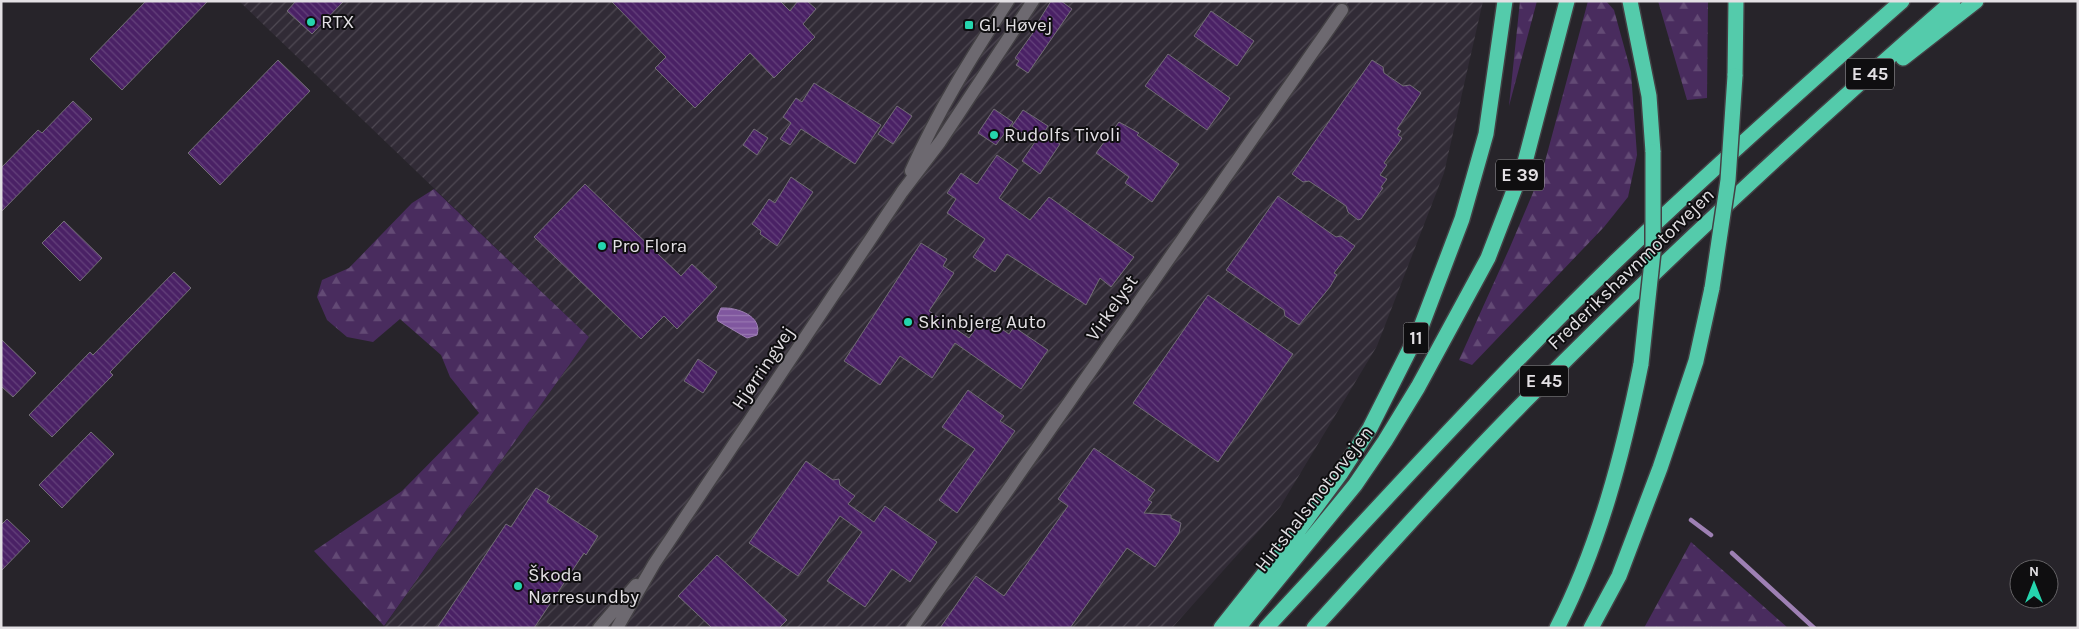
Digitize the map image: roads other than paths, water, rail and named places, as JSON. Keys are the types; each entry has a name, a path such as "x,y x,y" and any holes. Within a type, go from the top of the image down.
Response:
{"highway":[{"name":"11","path":"1221,628 1298,531 1341,473 1370,428 1422,327 1462,220 1486,134 1505,1"},
{"name":"Hirtshalsmotorvejen","path":"1238,628 1350,492 1385,441 1418,387 1488,258 1525,162 1567,1"},
{"path":"1557,628 1574,594 1598,531 1619,462 1641,364 1653,252 1653,152 1648,96 1630,1"},
{"path":"1591,628 1619,576 1660,468 1696,361 1712,288 1728,180 1735,76 1736,1"},
{"path":"1795,96 1890,1"},
{"name":"Frederikshavnmotorvejen","path":"1266,628 1386,498 1614,264 1795,96 1902,1"},
{"name":"Frederikshavnmotorvejen","path":"1314,628 1530,395 1636,291 1787,148 1953,1"},
{"path":"1787,148 1976,1"}],"main road":[{"name":"Hjørringvej","path":"902,192 927,136 962,72 1008,1"},
{"name":"Hjørringvej","path":"617,628 654,564 902,192 940,142 1033,1"},
{"name":"Virkelyst","path":"912,628 1342,10"},
{"name":"Hjørringvej","path":"599,628 654,564"}],"waterway":[{"path":"1691,520 1711,535"},
{"path":"1732,553 1814,628"}],"place":[{"name":"RTX","path":"311,22"},
{"name":"Gl. Høvej","path":"969,25"},
{"name":"Rudolfs Tivoli","path":"994,135"},
{"name":"Pro Flora","path":"602,246"},
{"name":"Skinbjerg Auto","path":"908,322"},
{"name":"Škoda Nørresundby","path":"518,586"}]}
